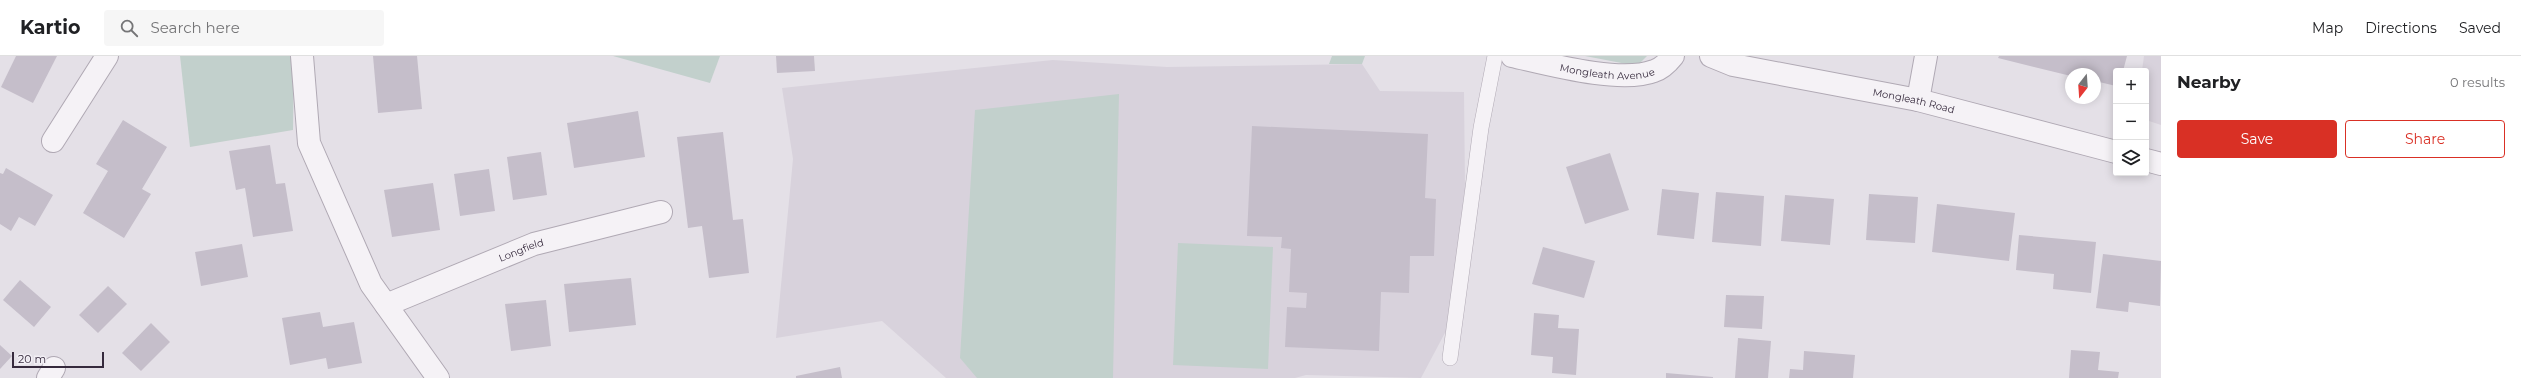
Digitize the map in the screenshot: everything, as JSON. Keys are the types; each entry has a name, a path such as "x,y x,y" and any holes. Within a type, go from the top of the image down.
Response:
{"street":[{"path":"53,141 107,56"},
{"path":"302,56 309,143 371,284 438,378"},
{"name":"Mongleath Avenue","path":"1512,56 1572,70 1631,75 1655,71 1673,56"},
{"name":"Mongleath Road","path":"1711,56 1733,66 1918,100 2113,151"},
{"path":"1918,100 1926,56"},
{"path":"2149,161 2161,164"},
{"name":"Longfield","path":"386,305 534,244 661,212"}],"lane":[{"path":"1450,358 1481,128 1495,56"}],"shaded area":[{"path":"180,56 294,56 293,130 190,147"},
{"path":"613,56 720,56 710,83"},
{"path":"1332,56 1365,56 1362,64 1329,64"},
{"path":"1585,56 1647,56 1637,66"},
{"path":"2144,56 2161,56 2161,125 2149,121 2149,68 2142,68"},
{"path":"1053,60 1167,67 1362,64 1380,91 1464,92 1465,188 1447,329 1421,378 1306,375 1295,378 946,378 882,321 776,338 793,159 782,88"},
{"path":"1119,94 1113,378 977,378 960,358 975,110"},
{"path":"1178,243 1273,247 1268,369 1173,365"}],"building":[{"path":"16,56 57,56 33,103 1,87"},
{"path":"373,56 417,56 422,109 378,113"},
{"path":"776,56 814,56 815,71 777,73"},
{"path":"1999,56 2127,56 2124,68 2113,68 2113,85 2101,82 2101,68 2065,68 2065,75 1998,58"},
{"path":"638,111 645,157 574,168 567,123"},
{"path":"123,120 167,147 142,189 151,194 124,238 83,213 108,171 96,164"},
{"path":"1252,126 1428,134 1425,198 1436,199 1434,256 1410,256 1409,293 1381,292 1379,351 1285,347 1287,307 1306,308 1307,293 1289,292 1291,249 1281,248 1282,237 1247,236"},
{"path":"723,132 733,220 743,219 749,273 709,278 702,226 688,228 677,137"},
{"path":"270,145 276,184 285,183 293,231 253,237 245,188 236,190 229,151"},
{"path":"541,152 547,195 513,200 507,157"},
{"path":"1610,153 1629,210 1585,224 1566,167"},
{"path":"6,168 53,195 35,226 19,217 11,231 0,224 0,173 3,174"},
{"path":"489,169 495,211 460,216 454,174"},
{"path":"433,183 440,230 392,237 384,190"},
{"path":"1662,189 1699,193 1694,239 1657,235"},
{"path":"1716,192 1764,196 1761,246 1712,242"},
{"path":"1869,194 1918,197 1915,243 1866,240"},
{"path":"1785,195 1834,199 1830,245 1781,241"},
{"path":"1937,204 2015,213 2009,261 1932,252"},
{"path":"2019,235 2096,242 2091,293 2053,289 2054,274 2016,270"},
{"path":"242,244 248,277 201,286 195,252"},
{"path":"1543,247 1595,261 1584,298 1532,284"},
{"path":"2103,254 2161,261 2160,306 2129,302 2128,312 2096,308"},
{"path":"631,278 636,325 569,332 564,284"},
{"path":"20,280 51,307 34,327 3,300"},
{"path":"108,286 127,304 98,333 79,315"},
{"path":"1726,295 1764,296 1762,329 1724,327"},
{"path":"546,300 551,346 511,351 505,304"},
{"path":"320,312 323,327 354,322 362,363 328,369 326,358 290,365 282,318"},
{"path":"1534,313 1559,315 1558,328 1579,329 1576,375 1552,373 1553,357 1531,355"},
{"path":"151,323 170,342 141,371 122,353"},
{"path":"1738,338 1771,341 1768,378 1735,378"},
{"path":"0,345 12,356 0,369"},
{"path":"2071,350 2100,352 2098,370 2119,372 2118,378 2069,378"},
{"path":"1804,351 1855,355 1853,378 1789,378 1790,369 1803,370"},
{"path":"840,367 842,378 796,378 796,376"},
{"path":"1666,373 1713,377 1713,378 1666,378"}]}
